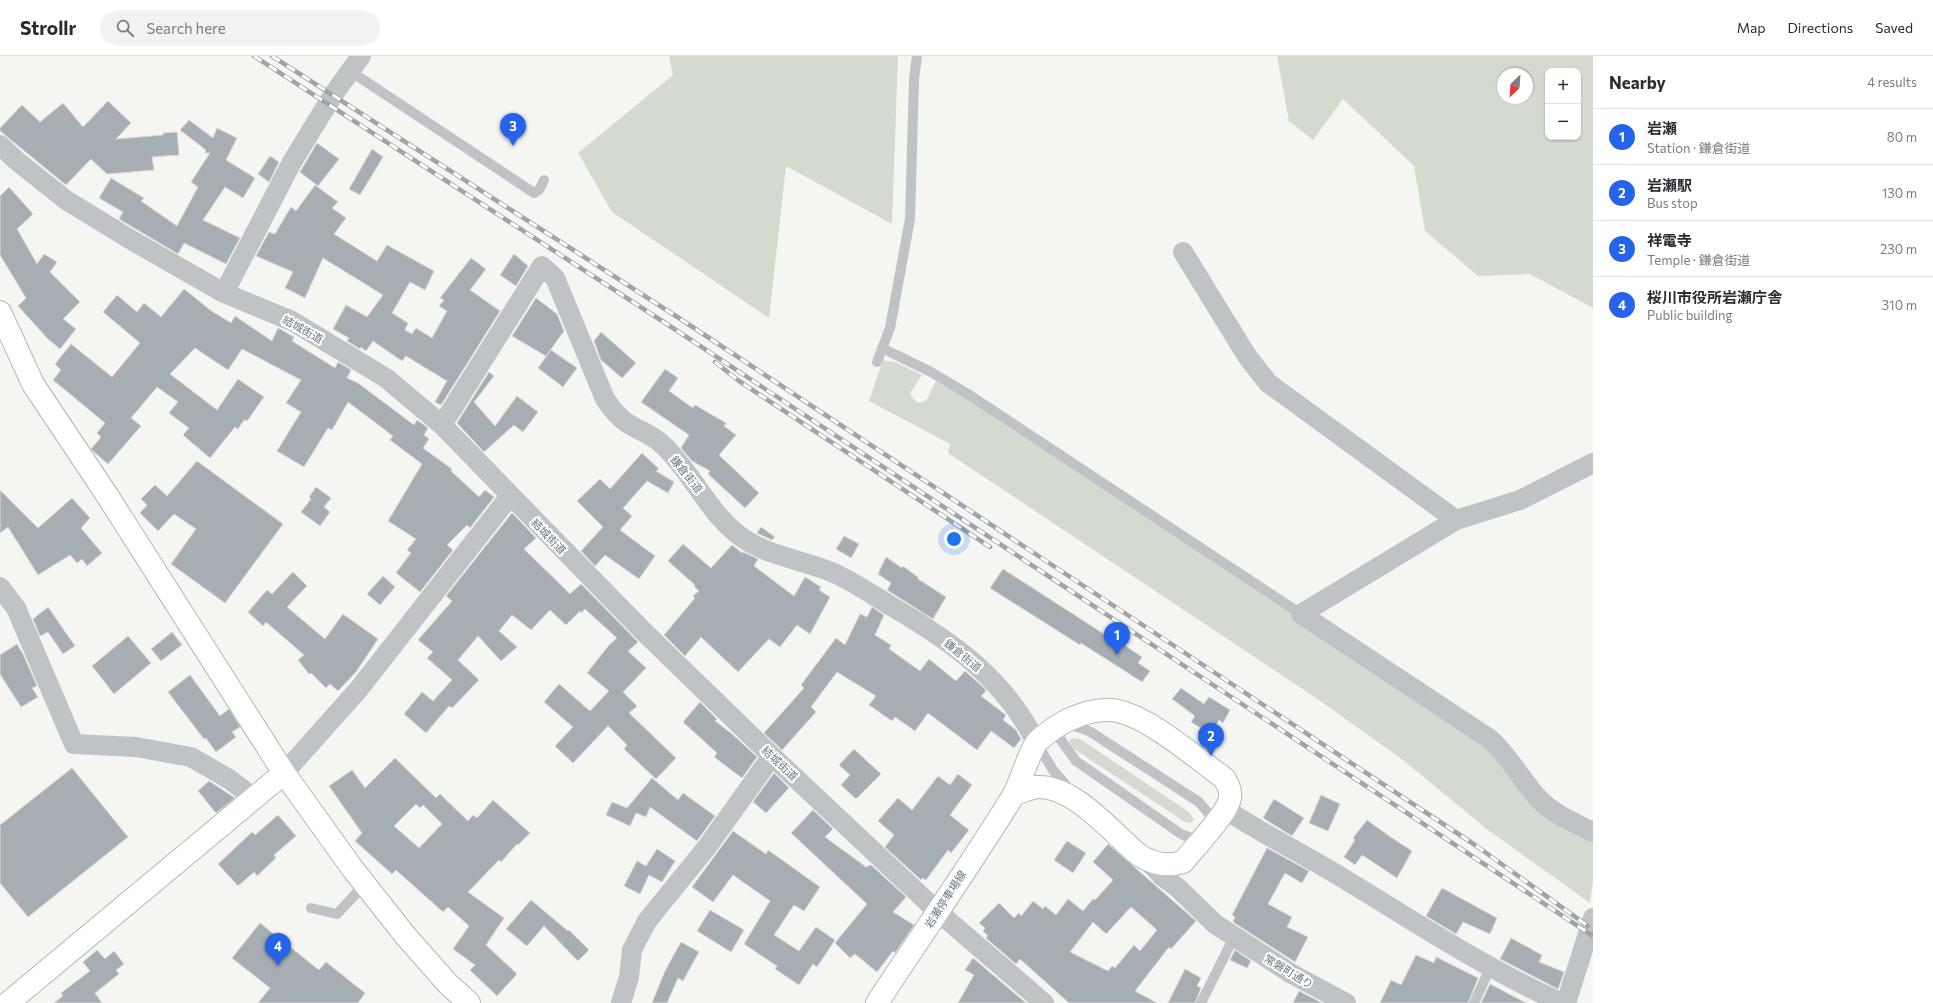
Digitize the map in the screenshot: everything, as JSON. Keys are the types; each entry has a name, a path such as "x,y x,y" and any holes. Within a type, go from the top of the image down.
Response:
{"street":[{"path":"224,293 292,162 327,103 356,63"},
{"name":"結城街道","path":"0,145 17,161 66,200 224,293 292,321 380,374 442,425 643,631 772,756 937,911 1044,1003"},
{"path":"1183,252 1247,356 1268,383 1456,520"},
{"name":"鎌倉街道","path":"442,425 542,266 555,278 605,399 615,413 627,423 648,433 664,446 734,532 759,548 836,574 935,632 965,654 988,676 1028,726 1036,742"},
{"path":"0,312 33,384 105,492 284,773 365,884 404,934 448,984 469,1003"},
{"path":"1593,463 1520,500 1456,520 1302,614 1490,739 1499,747 1538,799 1548,807 1593,832"},
{"path":"10,1001 284,773 358,690 510,496"},
{"path":"0,587 16,608 74,744 136,747 191,758 229,779 254,798"},
{"path":"1036,742 1059,726 1085,713 1096,710 1113,710 1137,718 1163,734 1224,778 1230,788 1230,798 1221,816 1182,862 1178,888"},
{"name":"岩瀬停車場線","path":"877,1003 1014,794 1036,742"},
{"path":"621,1003 629,977 632,950 647,921 707,848 772,756"},
{"path":"1014,794 1036,787 1051,788 1079,801 1122,841 1149,862 1175,864 1182,862"},
{"path":"1221,816 1256,829 1315,861 1490,968 1562,1003"},
{"name":"常磐町通り","path":"1149,862 1163,877 1178,888 1214,924 1292,974 1346,1003"},
{"path":"1566,1003 1593,918"}],"lane":[{"path":"877,362 890,328 910,219 914,80 917,56"},
{"path":"356,63 534,194 539,190 544,180"},
{"path":"882,348 931,372 968,394 1302,614"},
{"path":"1059,726 1089,731 1221,816"},
{"path":"1059,726 1076,761 1181,834 1191,838 1201,839"},
{"path":"1036,742 1053,770 1079,801"},
{"path":"311,908 337,914 365,884"},
{"path":"1201,1003 1234,937"},
{"path":"1474,1003 1490,968"}],"shaded area":[{"path":"669,56 898,56 892,224 786,166 769,318 612,212 578,153 673,75"},
{"path":"1277,56 1593,56 1593,308 1530,274 1478,276 1425,231 1414,166 1343,99 1313,140 1289,121"},
{"path":"883,360 895,362 922,375 910,393 914,400 919,403 926,401 936,381 966,398 1342,647 1486,747 1593,838 1593,881 1590,903 1488,830 1403,760 1319,700 948,453 950,444 869,401"},
{"path":"1072,738 1080,739 1189,812 1194,819 1191,823 1185,822 1074,749 1069,741"}],"building":[{"path":"108,101 131,123 116,139 163,135 163,133 177,132 179,155 152,157 154,170 107,174 91,159 66,185 0,131 0,128 22,105 40,122 63,103 83,127"},
{"path":"189,120 213,138 217,128 237,138 226,160 255,178 243,198 225,187 203,220 240,238 226,264 184,243 178,254 119,219 123,212 99,198 111,178 144,198 141,201 177,226 198,187 191,182 210,153 205,153 206,150 180,130"},
{"path":"317,143 339,159 318,186 300,172"},
{"path":"372,149 383,157 360,195 349,189"},
{"path":"270,156 279,162 269,182 258,174"},
{"path":"315,185 338,202 332,208 346,218 334,234 377,261 387,245 434,271 425,290 410,282 392,313 408,323 405,330 412,334 416,328 432,338 447,311 439,306 444,300 440,298 471,258 486,269 470,290 500,311 441,405 435,402 447,381 406,356 402,361 373,341 366,351 361,347 360,349 347,341 349,338 333,329 346,305 367,317 383,295 323,258 305,298 285,288 293,272 256,256 269,232 275,234 291,207 296,211"},
{"path":"9,187 33,214 17,229 37,264 44,254 57,262 50,272 80,302 63,319 76,329 60,349 48,339 18,306 26,298 0,255 0,196"},
{"path":"514,254 528,266 516,286 500,275"},
{"path":"184,289 210,310 231,323 235,316 272,341 278,328 294,337 292,341 335,368 338,362 351,370 347,378 358,383 414,425 417,420 428,428 424,435 429,439 423,448 452,469 451,471 479,497 485,490 494,497 470,528 467,525 447,545 453,550 420,592 396,573 411,553 407,550 416,539 388,521 422,464 390,440 393,436 348,402 332,430 328,428 304,467 277,451 301,412 286,403 301,380 242,349 228,370 195,348 170,374 217,410 238,379 264,397 247,421 244,420 238,429 235,427 210,458 183,435 189,428 169,413 178,402 157,387 131,418 141,426 108,464 91,449 101,437 97,433 105,423 53,380 61,370 55,364 71,344 112,377 140,343 103,312 117,295 137,312 144,303 161,317"},
{"path":"536,298 557,314 564,331 546,356 512,336"},
{"path":"601,332 636,363 622,378 601,360 594,341"},
{"path":"551,350 577,368 563,387 538,368"},
{"path":"665,369 678,378 669,391 693,408 695,405 726,423 724,426 736,435 719,455 759,493 745,508 708,474 710,471 692,461 681,448 689,435 641,402"},
{"path":"489,372 494,376 474,402 495,426 517,396 538,412 523,432 514,425 484,452 457,423"},
{"path":"642,453 659,469 656,471 674,482 668,493 647,481 623,508 632,516 620,530 655,556 639,579 605,555 595,566 581,551 603,527 577,501 600,479 610,489"},
{"path":"197,461 283,524 225,603 171,564 196,529 174,514 158,531 140,513 147,505 141,499 155,485 167,496"},
{"path":"316,487 331,498 324,507 330,512 320,526 301,512 311,499 309,497"},
{"path":"0,490 38,528 72,498 90,518 81,528 102,553 87,566 82,559 77,563 70,555 38,575 8,527 0,533"},
{"path":"512,513 536,538 524,549 570,594 581,584 638,642 628,651 646,668 623,692 637,706 629,713 676,758 656,779 624,749 627,745 608,726 573,763 555,746 573,727 544,702 559,684 590,711 609,691 587,673 609,645 617,638 585,609 581,613 580,611 566,625 550,610 531,630 512,615 499,631 517,647 501,661 478,636 458,660 479,680 452,708 449,706 426,733 404,714 422,692 433,701 452,680 427,658 433,652 418,640 452,601 446,596"},
{"path":"761,527 775,537 772,540 757,533"},
{"path":"844,536 859,544 851,558 836,549"},
{"path":"683,544 711,568 732,545 742,553 743,552 758,559 754,566 794,596 805,577 821,587 819,590 830,597 810,634 797,625 780,647 769,639 738,672 701,637 685,656 664,635 695,598 693,596 699,591 694,586 695,585 668,561"},
{"path":"886,557 902,568 903,566 919,578 918,579 946,597 933,619 887,590 891,583 878,574"},
{"path":"1003,569 1104,634 1105,632 1142,657 1138,663 1150,671 1142,682 990,588"},
{"path":"293,572 307,586 287,607 325,639 343,614 378,639 356,672 338,691 330,684 326,688 311,673 309,674 298,660 304,655 266,622 263,626 248,612 267,590 272,594"},
{"path":"383,576 395,587 380,605 367,594"},
{"path":"48,607 75,646 63,654 48,632 40,636 33,619"},
{"path":"872,607 884,615 875,635 891,645 889,649 920,671 929,659 956,681 965,671 984,688 986,691 981,696 1006,715 1003,720 1016,730 1021,739 1014,748 991,731 977,750 928,713 915,731 895,717 892,721 869,705 876,696 837,672 811,707 816,712 782,750 764,733 804,688 801,685 836,638 845,645 860,614 867,617"},
{"path":"172,632 182,645 161,661 151,649"},
{"path":"128,636 151,663 114,694 92,666"},
{"path":"17,644 37,686 32,688 38,697 21,707 0,674 0,655"},
{"path":"190,675 220,716 229,709 240,727 232,732 236,737 216,752 206,738 204,739 168,692"},
{"path":"1181,688 1204,704 1209,697 1230,710 1223,723 1219,720 1211,734 1191,722 1195,716 1172,699"},
{"path":"700,702 717,719 715,721 731,733 757,757 742,778 714,757 717,753 683,722"},
{"path":"854,749 881,774 856,799 841,785 850,775 839,765"},
{"path":"395,758 436,798 440,794 468,821 473,815 477,818 493,800 530,833 518,845 517,844 501,862 499,860 468,892 504,918 486,945 517,974 497,996 470,970 475,965 453,949 469,926 448,907 443,912 396,870 392,874 355,841 362,833 329,786 352,770 365,788","holes":["416,804 420,808 423,805 442,824 419,848 394,826"]},
{"path":"72,768 128,837 28,917 0,883 0,825"},
{"path":"774,773 789,788 766,813 753,802"},
{"path":"958,774 972,785 950,815 969,830 951,853 948,850 926,880 923,878 921,880 885,847 894,835 878,821 898,798 912,810 938,776 950,785"},
{"path":"652,778 678,800 683,793 715,816 697,841 650,807 646,817 636,813 630,826 606,815 612,802 627,808"},
{"path":"209,781 235,798 216,813 198,791"},
{"path":"1321,795 1340,804 1328,831 1309,823"},
{"path":"1274,799 1304,818 1292,836 1263,818"},
{"path":"813,810 833,829 825,837 866,867 871,865 906,897 893,912 914,925 895,953 893,951 877,972 855,954 850,958 835,943 867,904 791,833"},
{"path":"278,815 296,836 274,855 276,858 257,876 254,872 238,886 218,864 252,832 255,835"},
{"path":"1367,820 1412,851 1397,878 1362,855 1355,865 1344,857 1355,840 1353,838"},
{"path":"733,831 766,854 768,850 820,887 804,911 794,905 774,935 799,951 816,927 835,940 817,967 813,964 799,985 775,969 777,966 744,944 770,901 733,875 713,902 692,887"},
{"path":"1067,841 1086,853 1073,873 1054,860"},
{"path":"1108,844 1196,921 1171,949 1169,947 1135,991 1157,1003 1069,1003 1020,959 1016,964 986,938 988,936 983,931 985,928 979,923 999,903 1014,918 1019,913 1021,916 1033,901 1043,909 1045,906 1056,915 1068,899 1083,911 1113,880 1093,862","holes":["1131,907 1157,930 1140,951 1134,945 1115,968 1112,966 1108,971 1070,952 1093,922 1106,934"]},
{"path":"1267,848 1309,871 1302,883 1285,873 1268,904 1292,917 1287,927 1308,937 1295,962 1233,922 1235,917 1232,915"},
{"path":"657,849 675,861 662,882 649,875 640,894 624,886 637,861 646,866"},
{"path":"1442,888 1497,918 1490,934 1463,922 1456,934 1426,916"},
{"path":"531,900 568,931 569,930 589,950 578,961 544,926 527,946 506,929"},
{"path":"710,910 744,930 731,952 697,931"},
{"path":"260,923 319,970 326,962 365,993 358,1003 258,1003 270,988 232,958"},
{"path":"1511,938 1542,955 1539,962 1564,972 1558,989 1500,959"},
{"path":"681,942 699,952 683,981 678,978 667,1003 652,1003 665,971"},
{"path":"97,950 105,959 114,951 124,964 116,970 119,974 95,993 102,1003 54,1003 63,996 61,993 90,971 83,962"},
{"path":"1235,950 1251,961 1247,968 1230,960"},
{"path":"1416,955 1434,963 1436,957 1478,978 1468,1003 1380,1003 1391,980 1401,985"},
{"path":"973,958 1026,1003 958,1003 974,975 965,970"},
{"path":"1185,969 1201,978 1197,986 1201,988 1195,1003 1168,1003"},
{"path":"1490,984 1526,1003 1481,1003"},
{"path":"1299,991 1322,1003 1293,1003"}],"railway":[{"path":"254,56 676,330 1593,936"},
{"path":"272,56 682,320 1475,845 1588,926"},
{"path":"715,362 739,381 990,547"}],"place":[{"name":"祥電寺","path":"513,146"},
{"name":"岩瀬","path":"1117,655"},
{"name":"岩瀬駅","path":"1211,756"},
{"name":"桜川市役所岩瀬庁舎","path":"278,966"}]}
